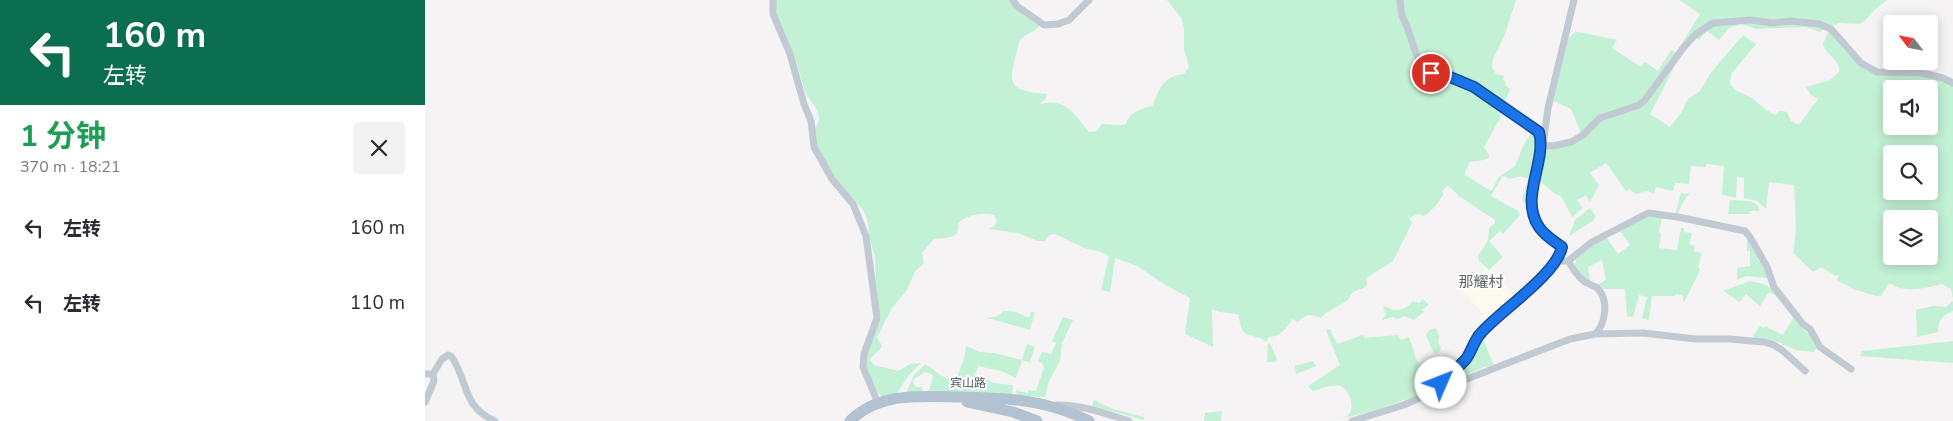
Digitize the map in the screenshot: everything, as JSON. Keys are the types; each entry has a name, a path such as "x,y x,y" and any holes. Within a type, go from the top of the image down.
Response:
{"main road":[{"name":"宾山路","path":"850,421 862,411 878,403 913,396 1009,398 1053,406 1075,413 1089,421"},
{"name":"宾山路","path":"856,421 880,406 901,401 927,400 958,400 977,403 1037,421"}],"street":[{"path":"773,0 773,14 792,58 801,94 811,121 817,154 832,179 853,204 866,236 877,318 864,354 863,367 878,403"},
{"path":"1013,0 1017,6 1044,25 1058,24 1069,20 1089,0"},
{"path":"1400,0 1402,16 1407,24 1421,68 1474,87 1539,132 1541,140 1532,194 1533,210 1539,228 1562,247 1556,261 1531,288 1479,334 1466,358 1434,391"},
{"path":"1532,194 1541,159 1548,108 1574,0"},
{"path":"1543,145 1553,146 1571,142 1583,136 1600,118 1639,105 1649,95 1689,41 1705,28 1720,22 1750,20 1773,23 1791,21 1819,24 1831,29 1861,63 1877,72 1923,72 1943,78 1953,84"},
{"path":"1556,261 1567,261 1592,242 1648,213 1745,231 1767,267 1771,282 1803,324 1810,329 1820,347 1851,369"},
{"path":"1567,261 1579,277 1587,284 1596,287 1601,294 1604,319 1595,334"},
{"path":"1352,421 1404,405 1434,391 1570,339 1595,334 1643,333 1696,339 1764,342 1774,345 1783,351 1805,371"},
{"path":"425,402 433,381 429,374 448,355 451,356 469,400 479,412 495,421"},
{"path":"1053,406 1064,405 1087,409 1129,421"}],"shaded area":[{"path":"1486,268 1503,282 1516,298 1488,320 1485,319 1463,291"}],"green space":[{"path":"776,0 1011,0 1035,20 1039,26 1019,42 1013,66 1013,81 1022,90 1047,94 1040,104 1049,102 1063,105 1074,113 1089,132 1097,131 1102,124 1126,124 1134,113 1153,105 1160,88 1167,80 1184,74 1189,67 1184,49 1184,28 1181,18 1167,0 1399,0 1420,69 1460,82 1503,109 1484,147 1489,158 1470,162 1465,175 1491,191 1499,177 1515,166 1524,144 1531,133 1535,132 1537,149 1529,202 1525,204 1522,199 1528,179 1521,176 1510,179 1503,176 1491,196 1518,211 1520,215 1503,234 1500,231 1489,241 1503,257 1489,270 1479,261 1478,257 1487,241 1489,228 1495,223 1495,220 1447,186 1442,191 1443,195 1439,201 1429,212 1423,216 1418,214 1409,218 1412,223 1393,261 1368,277 1366,287 1353,292 1348,300 1321,318 1309,316 1304,317 1298,322 1292,319 1283,331 1269,337 1266,342 1244,333 1239,315 1212,309 1213,347 1185,334 1190,298 1167,286 1137,266 1115,258 1110,292 1101,290 1109,256 1084,248 1055,234 1049,235 1045,241 1038,241 1018,233 989,229 997,221 994,215 970,216 958,223 955,235 948,238 934,239 922,253 924,263 915,271 907,290 892,308 877,337 882,346 870,360 874,365 898,371 910,364 921,363 908,376 897,393 882,397 876,390 866,367 866,357 875,332 876,290 875,257 867,219 863,210 840,184 818,152 815,131 819,119 818,111 806,94 795,58 775,12"},
{"path":"1402,0 1516,0 1504,37 1493,59 1492,67 1496,74 1504,76 1505,85 1510,89 1503,106 1491,98 1423,67 1404,17"},
{"path":"1679,0 1887,0 1871,13 1865,21 1859,24 1839,23 1831,27 1791,20 1705,26 1644,100 1611,114 1581,133 1571,109 1553,101 1568,39 1575,32 1579,32 1617,40 1612,48 1641,67 1645,62 1658,71 1671,50 1676,53 1700,14"},
{"path":"1791,23 1825,28 1820,32 1806,27 1756,29 1741,24 1729,28 1719,40 1707,31 1699,40 1696,37 1713,25 1719,24"},
{"path":"1829,30 1868,69 1941,79 1953,85 1953,299 1951,289 1942,284 1909,289 1889,283 1881,296 1876,296 1853,289 1837,280 1839,274 1836,276 1821,267 1813,272 1793,253 1796,228 1794,185 1769,182 1766,209 1757,201 1744,198 1744,178 1737,177 1736,198 1722,195 1724,166 1706,164 1706,167 1691,166 1689,184 1675,183 1673,191 1656,187 1654,193 1647,191 1635,194 1630,189 1626,191 1606,163 1590,173 1599,185 1590,202 1586,195 1577,200 1583,208 1572,217 1561,196 1538,181 1544,149 1572,143 1597,122 1638,107 1679,58 1650,114 1670,127 1681,113 1688,99 1700,91 1710,74 1743,35 1756,44 1732,73 1731,85 1737,91 1752,98 1775,115 1780,111 1787,112 1791,121 1799,125 1818,99 1811,95 1806,87 1830,80 1839,72 1838,64 1823,44"},
{"path":"1681,193 1690,194 1675,215"},
{"path":"1730,200 1752,202 1759,207 1760,211 1750,211 1749,214 1728,214"},
{"path":"1590,208 1596,217 1594,220 1569,236 1575,220"},
{"path":"1646,216 1662,218 1659,232 1661,234 1659,248 1677,250 1681,228 1684,228 1684,232 1692,233 1689,244 1695,246 1694,251 1702,253 1698,267 1700,270 1684,303 1682,295 1652,296 1649,320 1642,318 1647,297 1639,295 1633,317 1627,316 1625,289 1604,289 1597,285 1606,280 1602,260 1588,267 1590,281 1585,280 1575,265 1582,252 1606,237 1618,254 1630,245 1620,230"},
{"path":"1747,238 1768,277 1746,276 1737,280 1737,268 1750,266 1750,251 1747,251"},
{"path":"1750,281 1767,285 1779,298 1769,292 1760,306 1746,294 1740,302 1723,291"},
{"path":"1423,299 1429,305 1414,320 1405,316 1397,319 1392,317 1382,320 1386,314 1383,308 1385,306 1400,310 1407,307 1413,301 1419,303"},
{"path":"1953,301 1953,311 1942,318 1938,332 1917,337 1916,310 1933,306 1946,307"},
{"path":"1004,311 1016,312 1029,318 1031,312 1035,312 1030,330 984,317 995,317"},
{"path":"1063,317 1073,320 1062,343 1060,361 1049,381 1045,397 1018,396 1017,389 1018,391 1028,393 1028,390 1036,391 1044,367 1038,361 1042,352 1051,354 1056,343 1052,341"},
{"path":"1794,317 1810,336 1816,348 1814,352 1796,350 1778,342 1754,338 1753,336 1760,326 1764,328 1765,326 1783,335"},
{"path":"1436,328 1441,348 1439,352 1434,354 1426,335 1429,330"},
{"path":"1330,329 1337,344 1363,335 1365,338 1398,335 1401,340 1409,337 1417,361 1420,364 1431,359 1445,373 1427,389 1415,396 1366,413 1341,418 1331,419 1345,417 1350,413 1351,400 1347,391 1340,386 1330,386 1313,391 1308,386 1340,365 1326,330"},
{"path":"1482,337 1494,365 1481,368 1448,382"},
{"path":"1953,341 1953,363 1860,356 1862,351"},
{"path":"1268,343 1271,345 1277,360 1275,362 1267,362"},
{"path":"1027,344 1035,347 1030,362 1022,360"},
{"path":"966,346 980,352 994,353 1022,360 1016,378 1001,371 978,366 974,377 987,379 993,383 1013,385 1012,394 928,393 933,377 932,374 925,372 914,379 913,383 916,387 922,387 923,392 906,393 914,375 925,364 943,377 956,381 965,355"},
{"path":"1313,361 1316,366 1296,374 1295,366"},
{"path":"1094,400 1113,409 1144,417 1144,420 1092,406"},
{"path":"1222,411 1221,421 1204,421 1205,413"}],"district":[{"name":"那耀村","path":"1481,282"}],"route":[{"path":"1431,73 1450,77 1474,87 1539,132 1541,140 1539,157 1532,189 1535,220 1539,228 1547,236 1562,247 1561,254 1556,261 1531,288 1479,334 1466,358 1441,383"}]}
